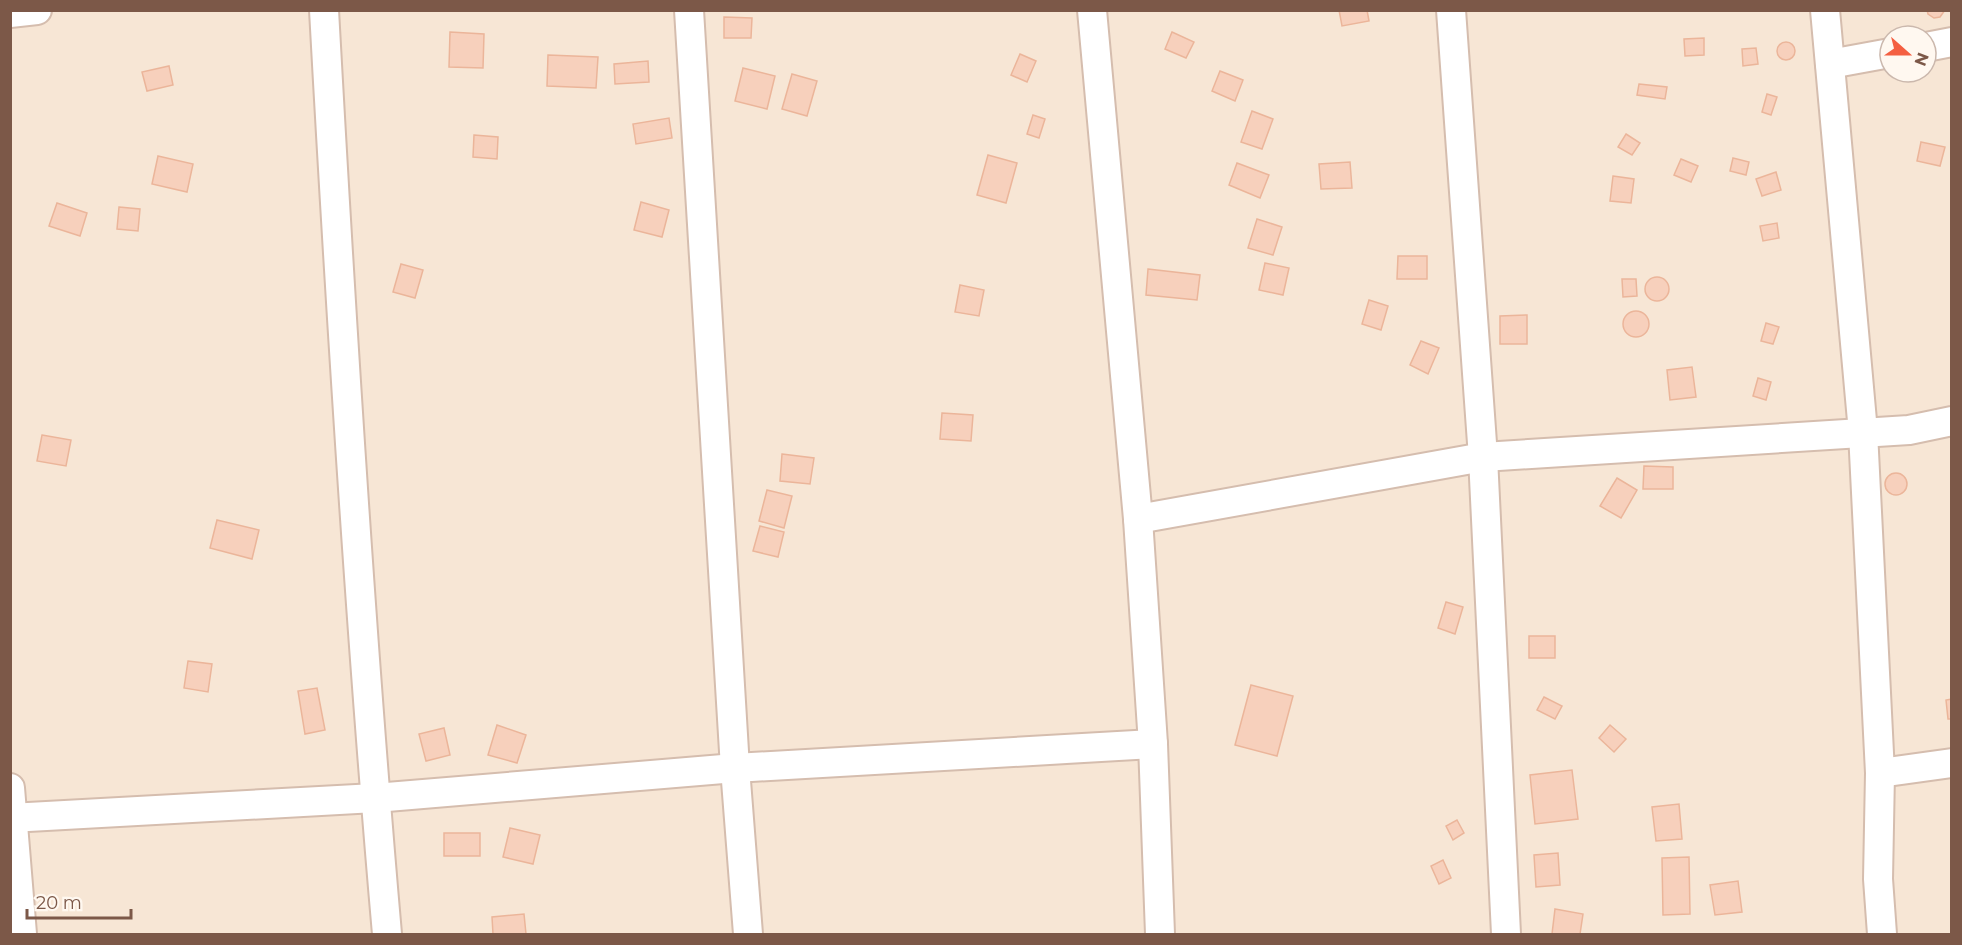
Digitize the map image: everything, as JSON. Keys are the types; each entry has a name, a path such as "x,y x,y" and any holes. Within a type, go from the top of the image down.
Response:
{"street":[{"path":"10,13 37,10"},
{"path":"324,10 338,274 375,798 387,934"},
{"path":"689,10 735,768 748,934"},
{"path":"1092,10 1138,519 1153,744 1160,934"},
{"path":"1451,10 1484,457 1506,934"},
{"path":"1825,10 1863,432 1880,773 1878,879 1882,934"},
{"path":"1830,64 1878,55"},
{"path":"1138,519 1484,457 1909,430 1952,421"},
{"path":"12,818 375,798 735,768 1153,744"},
{"path":"1880,773 1952,763"},
{"path":"10,788 22,934"}],"shaded area":[{"path":"11,11 1951,11 1951,934 11,934"}],"building":[{"path":"1339,10 1367,10 1369,21 1342,26"},
{"path":"1927,10 1945,10 1940,17 1934,18 1928,14"},
{"path":"724,17 752,18 751,38 724,38"},
{"path":"450,32 484,34 483,68 449,67"},
{"path":"1172,32 1194,42 1186,58 1165,49"},
{"path":"1704,38 1704,55 1685,56 1684,39"},
{"path":"1786,42 1792,45 1795,51 1792,57 1786,60 1780,57 1777,51 1780,45"},
{"path":"1756,48 1758,64 1743,66 1742,49"},
{"path":"1020,54 1036,61 1027,82 1011,75"},
{"path":"548,55 598,57 596,88 547,86"},
{"path":"648,61 649,82 615,84 614,64"},
{"path":"169,66 173,85 147,91 142,72"},
{"path":"743,68 775,76 767,109 735,101"},
{"path":"1220,71 1243,80 1235,101 1212,91"},
{"path":"792,74 817,81 807,116 782,109"},
{"path":"1639,84 1667,87 1665,99 1637,95"},
{"path":"1767,94 1777,97 1771,115 1762,112"},
{"path":"1252,111 1273,119 1262,149 1241,142"},
{"path":"1033,115 1045,119 1039,138 1027,134"},
{"path":"669,118 672,138 636,144 633,124"},
{"path":"1626,134 1640,143 1632,155 1618,147"},
{"path":"474,135 498,137 497,159 473,157"},
{"path":"1921,142 1945,147 1940,166 1917,161"},
{"path":"988,155 1017,163 1006,203 977,195"},
{"path":"158,156 193,164 187,192 152,184"},
{"path":"1733,158 1749,162 1746,175 1730,171"},
{"path":"1681,159 1698,166 1691,182 1674,175"},
{"path":"1350,162 1352,188 1321,189 1319,164"},
{"path":"1237,163 1269,175 1260,198 1229,185"},
{"path":"1776,172 1781,190 1762,196 1756,179"},
{"path":"1613,176 1634,179 1631,203 1610,201"},
{"path":"641,202 669,210 662,237 634,230"},
{"path":"57,203 87,213 80,236 49,226"},
{"path":"119,207 140,209 138,231 117,229"},
{"path":"1257,219 1282,227 1273,255 1248,248"},
{"path":"1777,223 1779,238 1763,241 1760,226"},
{"path":"1398,256 1427,256 1427,279 1397,279"},
{"path":"1265,263 1289,268 1283,295 1259,290"},
{"path":"401,264 423,270 415,298 393,292"},
{"path":"1148,269 1200,275 1197,300 1146,295"},
{"path":"1657,277 1662,278 1668,284 1668,294 1662,300 1657,301 1652,300 1646,294 1645,289 1646,284 1652,278"},
{"path":"1622,279 1636,279 1637,296 1623,297"},
{"path":"960,285 984,290 979,316 955,312"},
{"path":"1369,300 1388,306 1381,330 1362,324"},
{"path":"1636,311 1645,315 1649,324 1645,333 1636,337 1627,333 1623,324 1627,315"},
{"path":"1527,315 1527,344 1500,344 1500,316"},
{"path":"1766,323 1779,327 1773,344 1761,341"},
{"path":"1421,341 1439,348 1428,374 1410,365"},
{"path":"1692,367 1696,397 1670,400 1667,370"},
{"path":"1758,378 1771,382 1766,400 1753,396"},
{"path":"942,413 973,415 971,441 940,439"},
{"path":"42,435 71,440 66,466 37,461"},
{"path":"782,454 814,458 810,484 780,481"},
{"path":"1644,466 1673,467 1673,489 1643,489"},
{"path":"1892,473 1900,473 1907,480 1907,488 1900,495 1892,495 1885,488 1885,480"},
{"path":"1617,478 1637,490 1621,518 1600,506"},
{"path":"767,490 792,496 784,528 759,521"},
{"path":"217,520 259,530 252,559 210,548"},
{"path":"760,526 784,532 778,557 753,551"},
{"path":"1446,602 1463,607 1455,634 1438,628"},
{"path":"1529,636 1555,636 1555,658 1529,658"},
{"path":"188,661 212,664 208,692 184,688"},
{"path":"1251,685 1293,696 1277,756 1235,745"},
{"path":"317,688 325,730 305,734 298,691"},
{"path":"1544,697 1562,706 1555,719 1537,710"},
{"path":"1952,699 1952,719 1948,719 1946,700"},
{"path":"497,725 526,735 517,763 488,755"},
{"path":"1610,725 1626,739 1614,752 1599,738"},
{"path":"444,728 450,755 426,761 419,734"},
{"path":"1572,770 1578,819 1535,824 1530,775"},
{"path":"1679,804 1682,839 1656,841 1652,807"},
{"path":"1457,820 1464,833 1453,840 1446,826"},
{"path":"510,828 540,835 533,864 503,857"},
{"path":"444,833 480,833 480,856 444,856"},
{"path":"1558,853 1560,885 1536,887 1534,855"},
{"path":"1689,857 1690,914 1663,915 1662,858"},
{"path":"1443,860 1451,878 1439,884 1431,866"},
{"path":"1738,881 1742,912 1715,915 1710,885"},
{"path":"1555,909 1583,914 1580,934 1552,934"},
{"path":"524,914 526,934 493,934 492,917"}]}
